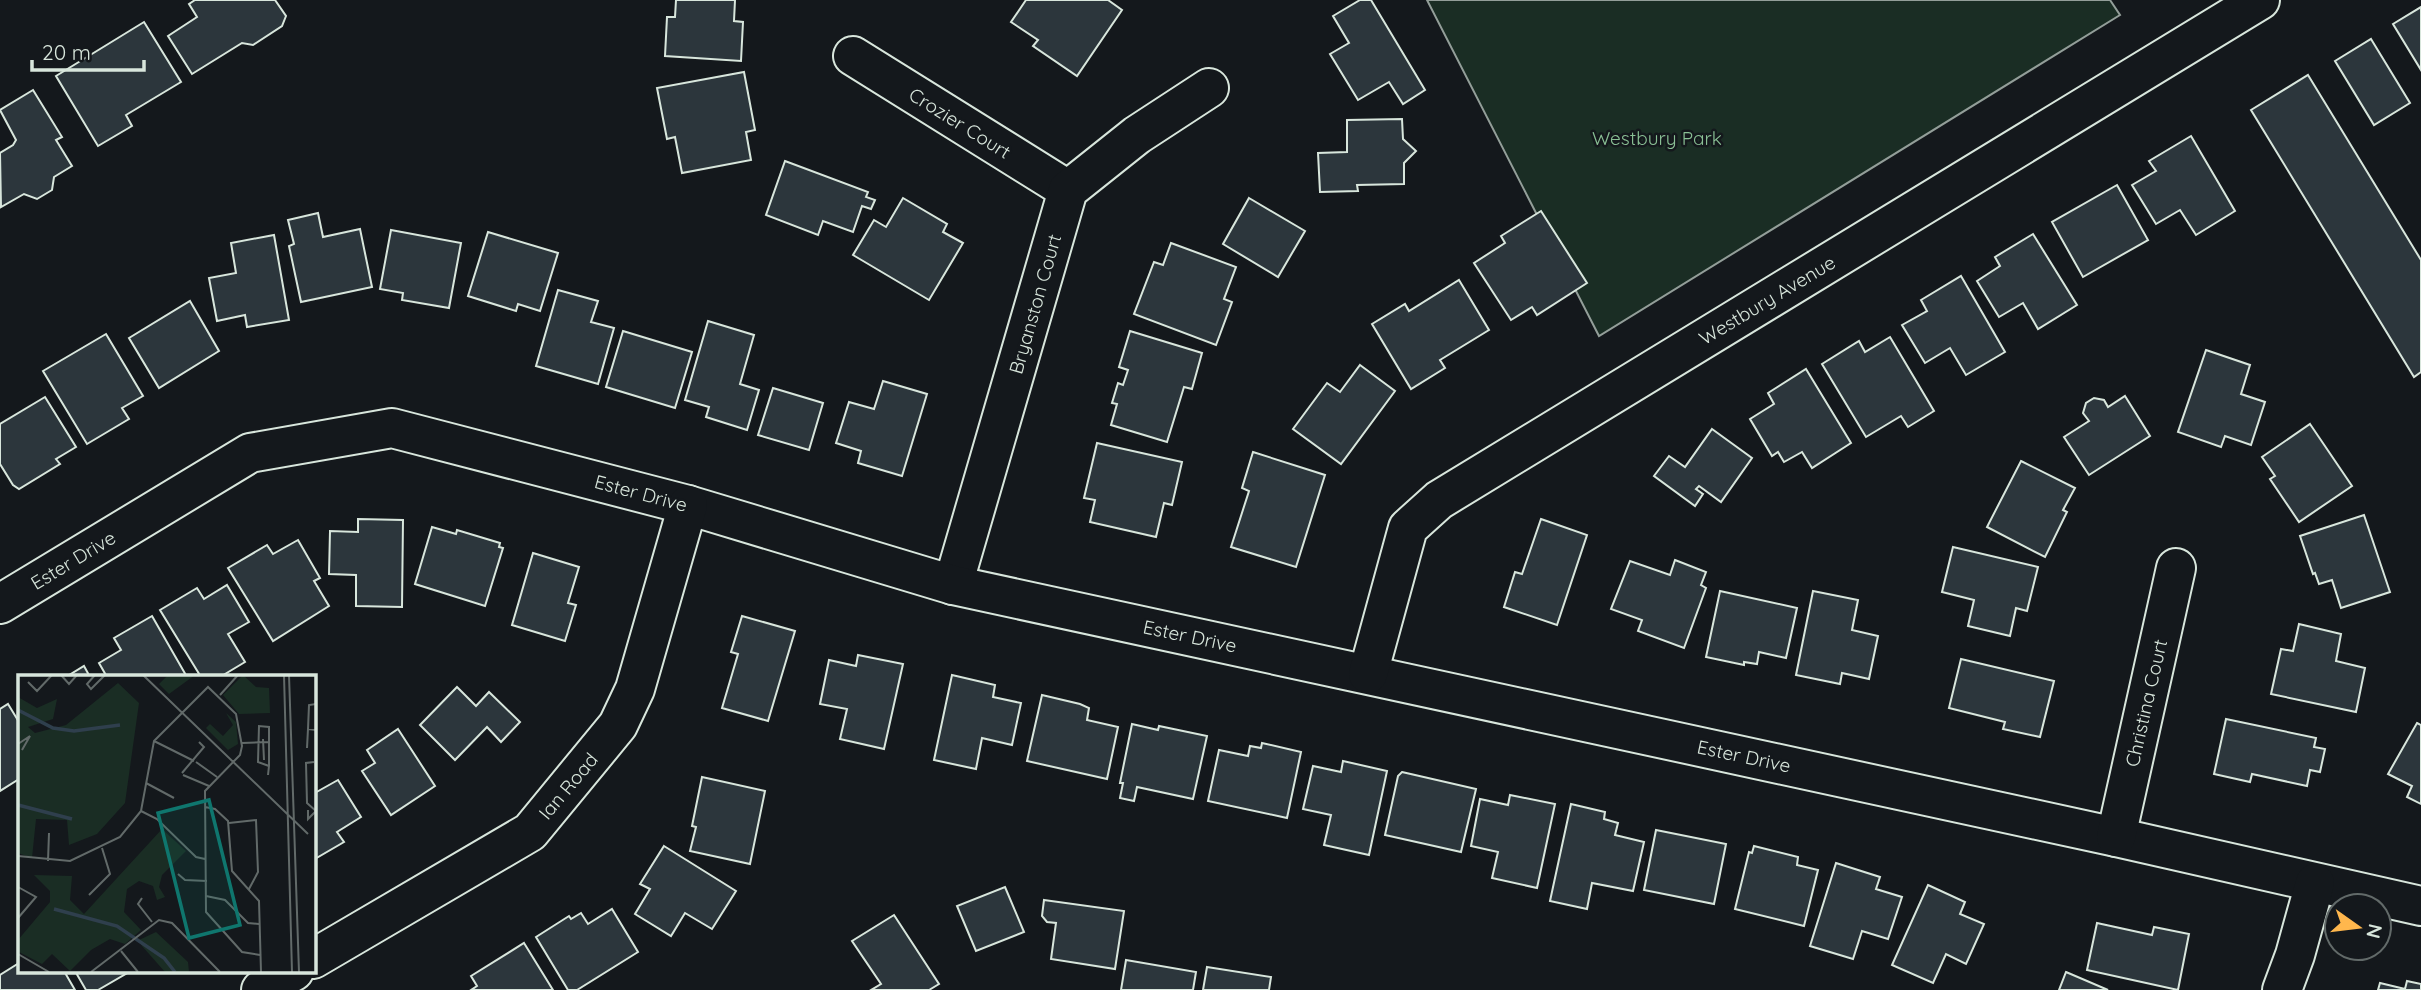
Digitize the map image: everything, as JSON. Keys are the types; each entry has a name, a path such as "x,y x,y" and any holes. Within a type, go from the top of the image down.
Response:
{"street":[{"name":"Westbury Avenue","path":"1368,674 1408,528 1439,500 2260,0"},
{"name":"Crozier Court","path":"853,56 1068,190"},
{"path":"1068,190 1138,135 1209,89"},
{"name":"Bryanston Court","path":"953,584 1068,190"},
{"name":"Ester Drive","path":"0,604 250,453 391,428 688,505 953,584 2116,836 2421,906"},
{"name":"Ian Road","path":"315,958 530,832 618,725 635,689 688,505"},
{"name":"Christina Court","path":"2116,836 2176,568"},
{"path":"2282,990 2295,955 2315,883"},
{"path":"261,990 292,972"}],"green space":[{"name":"Westbury Park","path":"1427,0 2110,0 2120,15 1599,336"}],"building":[{"path":"195,0 275,0 286,16 282,26 253,45 242,43 192,74 168,36 197,17 189,4"},
{"path":"676,0 735,0 734,21 743,22 741,61 665,56 667,17 675,17"},
{"path":"1026,0 1108,0 1122,10 1077,76 1033,46 1038,40 1011,22"},
{"path":"1360,0 1371,0 1425,90 1403,104 1389,82 1358,100 1330,54 1349,43 1333,16"},
{"path":"2421,7 2421,70 2393,24"},
{"path":"144,22 181,82 126,115 132,126 98,146 56,76"},
{"path":"2371,39 2410,103 2374,125 2335,61"},
{"path":"744,72 755,130 746,132 751,160 682,173 675,137 667,139 657,88"},
{"path":"2308,75 2421,260 2421,372 2414,377 2251,110"},
{"path":"33,90 62,137 56,140 72,166 54,177 52,190 37,199 24,194 1,207 0,153 16,140 0,110"},
{"path":"1402,119 1403,139 1416,151 1404,163 1404,184 1357,185 1358,191 1320,192 1318,153 1347,152 1347,120"},
{"path":"2191,136 2235,211 2196,235 2180,210 2156,224 2132,185 2156,171 2149,161"},
{"path":"785,161 868,192 866,197 875,200 871,209 862,206 853,232 823,221 818,235 766,215"},
{"path":"2117,185 2148,240 2083,277 2052,222"},
{"path":"903,198 947,224 943,232 963,243 929,300 853,255 874,220 886,227"},
{"path":"1249,198 1305,231 1278,277 1223,244"},
{"path":"1541,211 1587,283 1537,315 1532,307 1511,320 1474,263 1505,243 1501,236"},
{"path":"318,213 323,237 360,229 372,287 301,302 289,246 294,244 288,220"},
{"path":"391,230 461,243 449,308 402,300 403,293 380,289"},
{"path":"488,232 558,253 540,311 518,304 516,311 468,296"},
{"path":"2033,234 2077,305 2038,329 2023,303 1999,317 1977,281 2000,266 1995,257"},
{"path":"274,235 289,320 247,327 245,315 217,321 209,278 236,273 231,243"},
{"path":"1171,243 1236,267 1224,299 1232,302 1216,345 1134,314 1154,262 1163,265"},
{"path":"1961,276 2005,352 1966,375 1950,348 1925,363 1902,325 1927,311 1921,300"},
{"path":"1459,280 1489,330 1440,360 1445,368 1411,389 1372,324 1405,304 1409,311"},
{"path":"558,290 598,301 591,322 614,328 598,384 536,366"},
{"path":"190,301 219,351 159,388 129,338"},
{"path":"708,321 754,335 740,384 759,390 747,430 706,417 709,407 685,400"},
{"path":"623,331 692,352 675,408 606,387"},
{"path":"1130,331 1202,353 1192,389 1184,387 1167,442 1111,425 1117,404 1112,403 1118,383 1123,385 1128,370 1119,367"},
{"path":"106,334 143,396 122,408 129,419 87,444 43,371"},
{"path":"1890,337 1934,411 1908,427 1901,416 1866,437 1822,364 1859,341 1865,352"},
{"path":"2206,350 2250,365 2241,394 2265,402 2251,445 2225,436 2221,447 2178,432"},
{"path":"1360,365 1395,391 1341,464 1293,429 1327,383 1340,392"},
{"path":"1806,369 1851,443 1812,468 1802,452 1784,462 1778,452 1772,456 1750,419 1774,404 1768,393"},
{"path":"883,381 927,394 902,476 858,463 861,451 836,443 849,402 874,409"},
{"path":"773,388 823,403 809,450 758,435"},
{"path":"2125,396 2150,436 2089,475 2064,437 2089,421 2083,413 2086,403 2094,398 2104,400 2108,407"},
{"path":"45,397 76,447 56,459 60,464 19,489 13,485 0,464 0,424"},
{"path":"2310,424 2352,486 2299,522 2270,479 2275,476 2262,457"},
{"path":"1712,429 1752,458 1721,502 1699,486 1696,489 1703,494 1695,506 1654,476 1669,456 1685,467"},
{"path":"1097,443 1182,462 1172,505 1164,503 1156,537 1090,522 1095,500 1084,498"},
{"path":"1253,452 1325,475 1296,567 1231,547 1249,491 1242,488"},
{"path":"2021,461 2075,488 2063,510 2067,512 2045,557 1987,527"},
{"path":"2364,515 2390,592 2341,608 2332,580 2319,584 2315,573 2313,574 2300,536"},
{"path":"358,519 403,520 402,607 356,606 356,575 329,574 330,531 358,532"},
{"path":"1541,519 1587,535 1557,625 1504,607 1515,572 1522,574"},
{"path":"432,527 456,534 457,530 500,543 499,547 503,548 485,606 415,584"},
{"path":"298,540 320,578 314,581 329,606 273,641 228,568 267,545 273,554"},
{"path":"1953,547 2038,567 2027,611 2016,608 2010,636 1968,626 1974,600 1942,592"},
{"path":"533,553 579,567 568,603 576,605 565,641 512,625"},
{"path":"1675,560 1706,572 1701,585 1706,588 1684,648 1638,631 1642,620 1611,609 1630,561 1670,575"},
{"path":"227,585 249,622 228,634 245,662 223,675 200,675 160,610 197,588 204,599"},
{"path":"1720,591 1797,608 1786,658 1759,652 1757,664 1744,662 1744,665 1706,657"},
{"path":"1813,591 1858,600 1852,630 1878,636 1869,679 1842,673 1840,684 1796,675"},
{"path":"152,616 186,675 106,675 99,663 121,650 114,638"},
{"path":"742,616 795,631 768,721 722,708 738,654 731,652"},
{"path":"2299,624 2341,634 2336,661 2365,668 2356,712 2271,694 2281,649 2293,651"},
{"path":"858,655 903,664 884,749 840,739 847,709 820,704 829,660 856,666"},
{"path":"1961,659 2054,681 2040,737 2003,729 2005,722 1949,708"},
{"path":"84,666 89,675 69,675"},
{"path":"952,675 995,685 993,697 1021,703 1012,745 982,738 976,769 934,760"},
{"path":"457,687 476,706 489,692 520,722 501,742 487,727 455,760 420,725"},
{"path":"1042,695 1080,704 1089,708 1087,720 1118,727 1107,779 1027,761"},
{"path":"8,704 18,720 18,780 0,791 0,709"},
{"path":"2226,719 2316,738 2314,747 2325,749 2320,772 2310,770 2307,786 2252,774 2250,782 2214,774"},
{"path":"2417,723 2421,725 2421,804 2407,797 2412,786 2388,774"},
{"path":"1132,724 1158,730 1159,726 1207,736 1193,799 1137,787 1134,801 1120,798 1123,783 1120,783"},
{"path":"398,729 435,786 391,815 362,771 375,763 367,750"},
{"path":"1262,743 1301,752 1287,818 1208,801 1219,750 1248,756 1250,746 1261,748"},
{"path":"1343,761 1387,771 1369,855 1324,845 1331,815 1303,809 1313,766 1341,772"},
{"path":"1402,772 1476,789 1461,852 1385,835 1398,776"},
{"path":"702,777 765,791 750,864 690,851"},
{"path":"338,780 361,817 337,832 344,842 315,859 315,793"},
{"path":"1510,795 1555,804 1537,888 1492,878 1498,852 1471,846 1480,799 1508,805"},
{"path":"1571,804 1605,812 1604,819 1618,823 1615,835 1644,842 1633,891 1592,883 1587,909 1550,901"},
{"path":"1656,830 1726,844 1714,904 1644,890"},
{"path":"664,846 736,891 712,929 685,913 671,936 635,914 650,889 640,884"},
{"path":"1754,846 1798,857 1797,865 1818,870 1804,926 1735,909 1749,852 1752,853"},
{"path":"1836,863 1880,877 1876,889 1902,897 1888,939 1862,931 1853,959 1810,946"},
{"path":"1928,885 1965,902 1960,914 1984,924 1966,964 1946,954 1933,983 1892,965"},
{"path":"1005,887 1024,932 976,951 957,906"},
{"path":"1044,900 1124,911 1115,969 1051,959 1056,923 1047,922 1042,916"},
{"path":"612,909 638,952 577,990 568,990 536,937 569,916 571,919 581,913 588,924"},
{"path":"894,915 939,984 929,990 871,990 881,984 852,941"},
{"path":"2097,923 2152,935 2154,927 2189,934 2178,990 2087,970"},
{"path":"524,943 553,990 471,990 477,986 471,976"},
{"path":"1126,960 1196,972 1193,990 1121,990"},
{"path":"18,964 18,972 65,972 75,990 0,990 0,975"},
{"path":"1207,967 1271,977 1269,990 1203,990"},
{"path":"76,972 129,972 98,990 86,990"},
{"path":"2066,972 2108,990 2059,990"},
{"path":"2407,981 2421,984 2421,990 2378,990 2380,983 2405,989"}]}
